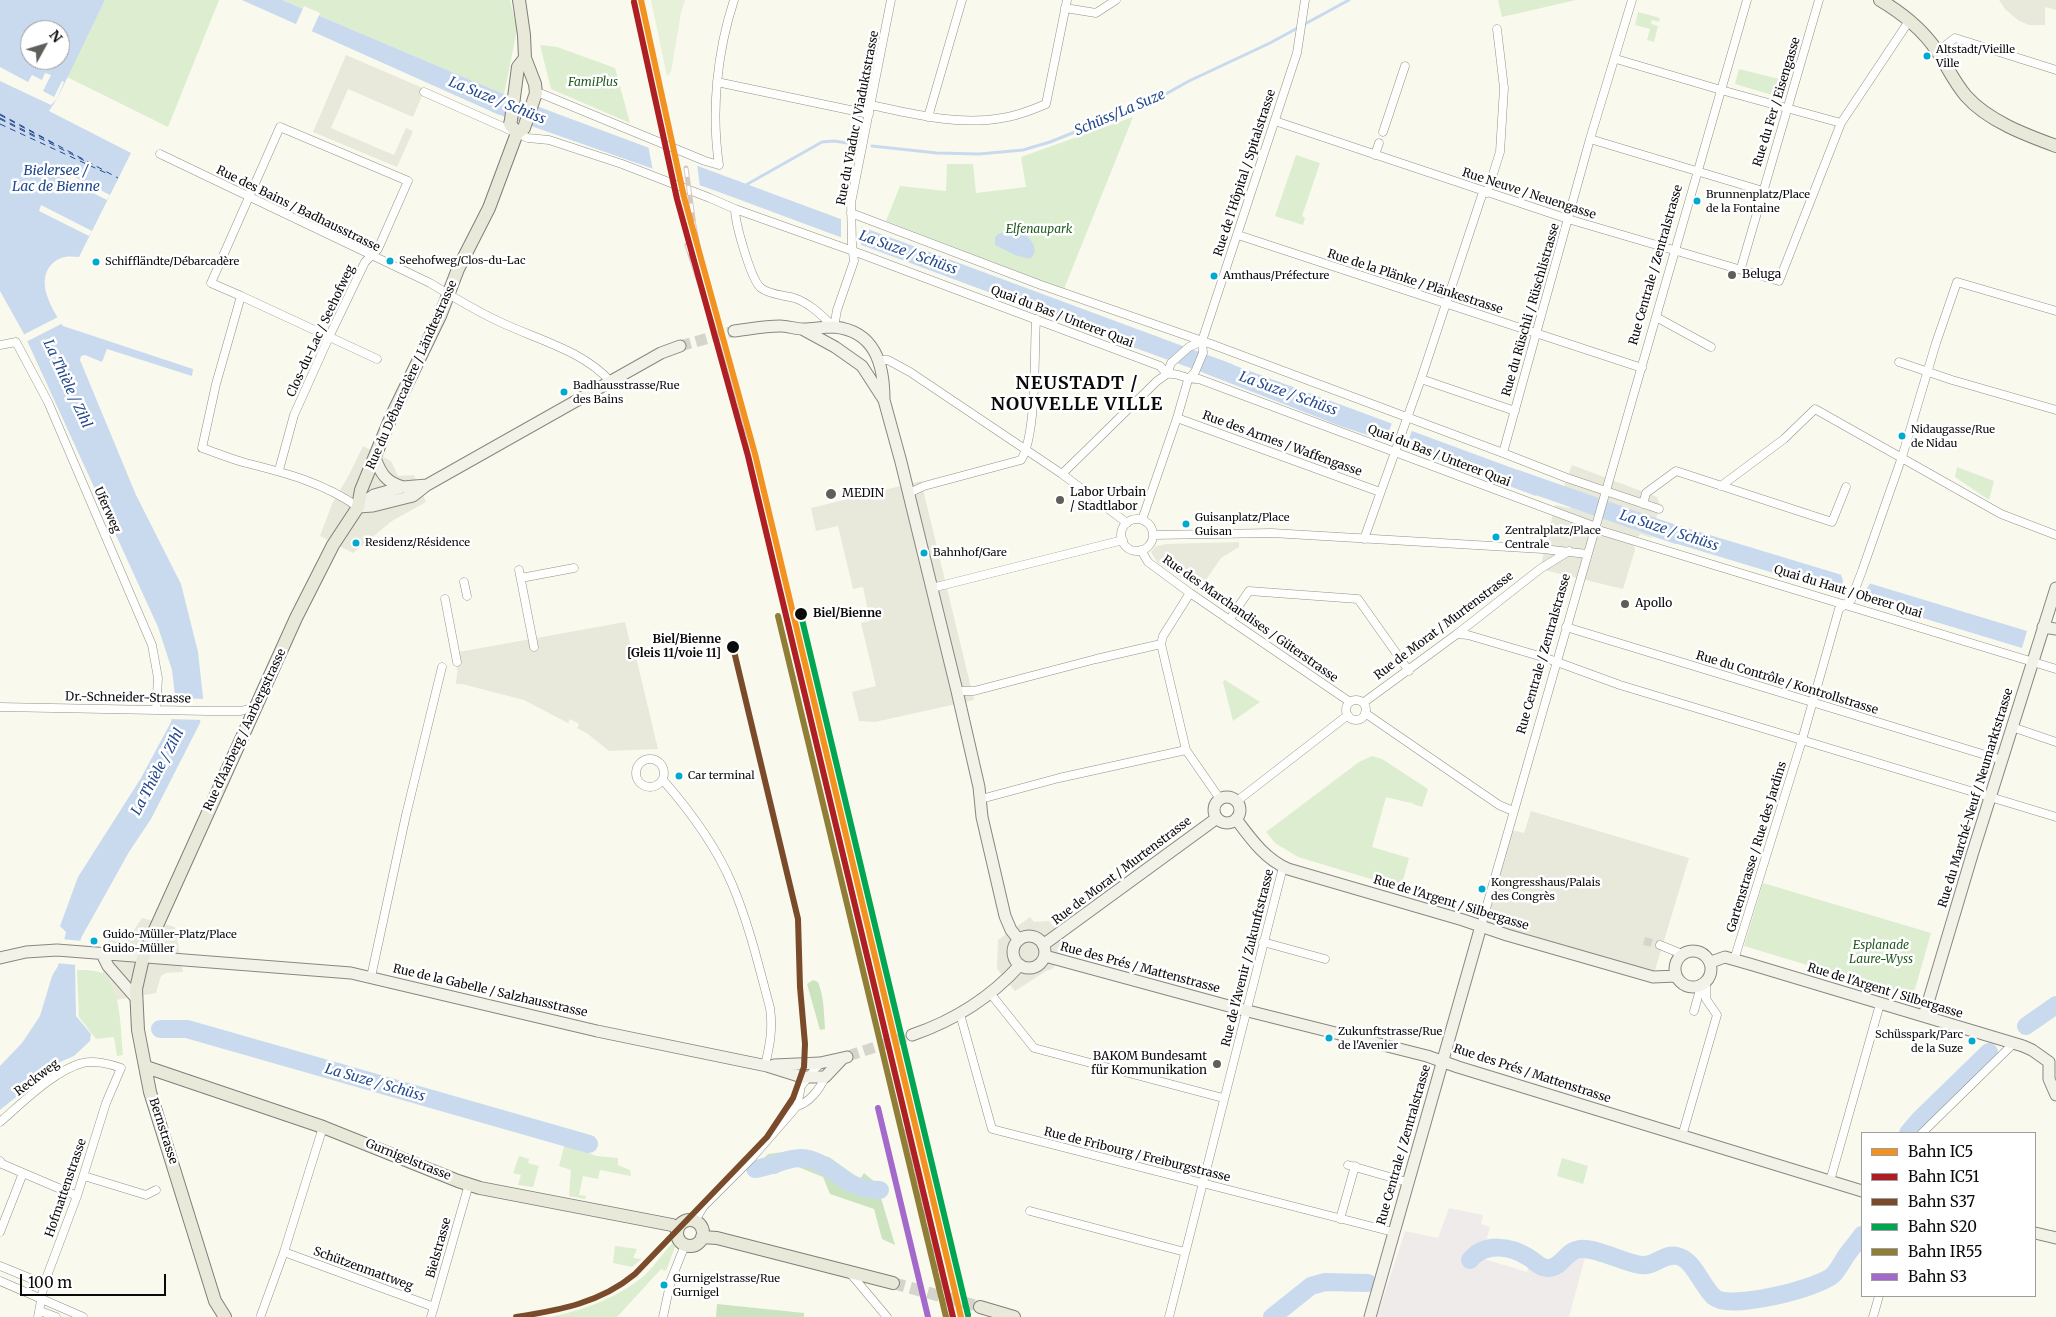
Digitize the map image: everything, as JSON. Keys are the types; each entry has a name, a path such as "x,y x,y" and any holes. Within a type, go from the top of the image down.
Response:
{"main road":[{"path":"519,0 525,58 535,84 535,95"},
{"path":"1885,1 1909,21 1938,52 1966,96 1988,114 2015,129 2056,146"},
{"path":"521,129 510,124 510,121 518,67 525,58"},
{"name":"Rue du Débarcadère / Ländtestrasse","path":"358,508 361,490 458,269 493,198 535,95"},
{"path":"734,331 770,326 802,329 834,328 851,331 862,337 872,347 883,377 884,400 909,493 957,691 981,799 982,817 1005,916 1019,940"},
{"path":"834,328 835,347"},
{"path":"802,329 835,347 862,366 884,400"},
{"name":"Rue d'Aarberg / Aarbergstrasse","path":"358,508 413,496 427,485 661,353 680,346"},
{"path":"862,366 878,360"},
{"path":"375,458 386,479 403,487"},
{"name":"Rue d'Aarberg / Aarbergstrasse","path":"143,958 255,708 301,609 333,546 358,508 374,495 403,487 427,485"},
{"name":"Rue du Marché-Neuf / Neumarktstrasse","path":"1924,1016 2032,660 2056,588"},
{"path":"2042,629 2056,629"},
{"path":"1227,797 1237,801 1241,810 1233,822 1224,822 1217,818 1214,810 1220,799 1227,797"},
{"name":"Rue de Morat / Murtenstrasse","path":"1044,951 1217,818"},
{"name":"Rue de l'Argent / Silbergasse","path":"1236,819 1263,852 1283,866 1506,935 1653,977 1676,976 1690,987 1703,984"},
{"name":"Rue Centrale / Zentralstrasse","path":"1370,1317 1480,926"},
{"path":"1026,937 1033,937 1039,940 1044,951 1041,963 1035,967 1027,968 1020,965 1014,953 1015,946 1019,940 1026,937"},
{"name":"Rue de la Gabelle / Salzhausstrasse","path":"0,958 26,952 57,950 343,972 597,1031 766,1065 807,1077 825,1077"},
{"name":"Rue des Prés / Mattenstrasse","path":"1044,951 1246,1010 1443,1060 1861,1191"},
{"path":"1676,976 1676,964 1682,954 1689,951 1702,952 1711,962 1711,973 1703,984"},
{"path":"102,954 108,966 136,998"},
{"name":"Rue de l'Argent / Silbergasse","path":"1711,962 1725,957 2014,1043 2032,1050 2053,1062"},
{"name":"Bernstrasse","path":"143,958 136,998 138,1030 150,1092 215,1302 225,1317"},
{"path":"912,1035 931,1029 960,1014 990,993 1020,965"},
{"path":"766,1065 820,1063 846,1057 825,1077"},
{"path":"2053,1062 2049,1079 2056,1095"},
{"name":"Gurnigelstrasse","path":"146,1067 323,1127 469,1184 672,1225 678,1228"},
{"path":"702,1237 701,1226 695,1221 685,1221 678,1228 678,1239 685,1245 693,1245 702,1237 717,1238 892,1283"},
{"path":"2036,1234 2056,1238"},
{"name":"Bernstrasse","path":"214,1317 215,1302"},
{"path":"980,1307 1014,1317"}],"street":[{"path":"535,95 542,94 719,165 717,82 722,47 734,0"},
{"name":"Rue du Viaduc / Viaduktstrasse","path":"834,328 837,310 854,261 851,203 892,0"},
{"path":"928,116 962,0"},
{"path":"871,105 928,116 977,120 1001,119 1046,104 1066,4 1096,13 1116,0"},
{"name":"Rue de l'Hôpital / Spitalstrasse","path":"1142,520 1188,380 1196,371 1203,352 1202,341 1297,53 1305,0"},
{"name":"Rue du Rüschli / Rüschlistrasse","path":"1503,452 1590,139 1616,59 1632,0"},
{"name":"Rue Centrale / Zentralstrasse","path":"1480,926 1747,0"},
{"name":"Rue du Fer / Eisengasse","path":"1741,268 1819,0"},
{"path":"1616,59 1841,124 1909,21"},
{"path":"1364,539 1500,152 1504,88 1498,29"},
{"path":"1938,52 1955,38 2056,70"},
{"path":"1383,132 1406,66"},
{"path":"717,82 869,114"},
{"name":"Quai du Bas / Unterer Quai","path":"424,92 521,129 528,138 556,142 622,164 735,209 852,248 1160,366 1167,374 1176,374 1188,380 1199,379 1396,448 1596,525 1632,542"},
{"name":"Rue Neuve / Neuengasse","path":"1275,121 1485,193 1568,219 1741,268 1779,281 1841,124"},
{"name":"Clos-du-Lac / Seehofweg","path":"250,198 280,127 408,180 378,249 365,262 294,415 279,470"},
{"path":"1590,139 1696,172 1763,190"},
{"path":"1375,155 1379,143"},
{"name":"Rue des Bains / Badhausstrasse","path":"160,154 430,283 470,308 540,337 593,365 611,382"},
{"path":"250,198 211,283 377,359"},
{"path":"735,209 736,223 753,276 760,287 769,292 796,298 808,304 834,328"},
{"name":"Quai du Bas / Unterer Quai","path":"851,215 1503,452 1604,496 1659,509"},
{"name":"Rue de la Plänke / Plänkestrasse","path":"1238,235 1642,368"},
{"path":"1844,605 1851,599 1902,457 1936,343 1957,282 2048,304 2056,311"},
{"path":"241,296 216,384 202,448 245,462 279,470 321,485 344,497 358,508"},
{"path":"1656,317 1712,347"},
{"path":"909,493 924,486 1018,462 1026,449 1031,427 1036,319"},
{"path":"1062,474 1157,381 1167,374 1172,362 1189,347 1202,341"},
{"name":"Uferweg","path":"0,345 16,342 48,402 112,550 155,656 159,710"},
{"path":"878,360 888,360 910,372 1062,474 1127,523"},
{"path":"1899,362 2056,410"},
{"path":"1421,379 1515,411"},
{"path":"1721,486 1784,439 1815,409 2001,514 2056,535"},
{"name":"Rue des Armes / Waffengasse","path":"1177,418 1380,492"},
{"path":"1643,504 1646,493 1676,472 1832,522 1846,487"},
{"path":"1137,519 1142,520 1150,525 1153,535 1151,543 1141,550 1130,549 1123,540 1122,531 1127,523 1137,519"},
{"path":"1153,535 1230,532 1569,551 1587,554"},
{"path":"932,588 1123,540"},
{"name":"Quai du Haut / Oberer Quai","path":"1632,542 2032,660 2056,669"},
{"name":"Rue des Marchandises / Güterstrasse","path":"1141,550 1148,562 1190,593 1350,702"},
{"name":"Rue de Morat / Murtenstrasse","path":"1363,703 1457,634 1540,569 1569,551"},
{"path":"534,647 520,574 574,568"},
{"path":"464,582 467,596"},
{"path":"1229,620 1249,591 1358,599 1408,670"},
{"path":"1190,593 1162,636 1161,644 1186,750 1220,799"},
{"path":"445,599 457,662"},
{"name":"Gartenstrasse / Rue des Jardins","path":"1734,960 1802,740 1839,609 1844,605"},
{"name":"Rue du Contrôle / Kontrollstrasse","path":"1566,627 2002,760"},
{"path":"1457,634 1493,643 1674,701 2056,817"},
{"path":"957,691 974,691 1161,644"},
{"path":"371,977 406,815 442,668"},
{"path":"1356,700 1363,703 1366,708 1365,714 1358,719 1348,715 1346,709 1350,702 1356,700"},
{"name":"Dr.-Schneider-Strasse","path":"0,707 208,711 241,711 255,708"},
{"path":"1365,714 1499,805 1513,811"},
{"path":"1237,801 1348,715"},
{"path":"2012,728 2056,742"},
{"path":"981,799 1059,778 1186,750"},
{"path":"663,780 681,802 713,849 737,895 770,1008 772,1034 766,1065"},
{"name":"Rue de l'Avenir / Zukunftstrasse","path":"1168,1317 1283,866"},
{"path":"1263,942 1325,959"},
{"path":"1660,945 1682,954"},
{"path":"1694,1011 1703,984"},
{"path":"1682,1136 1717,1015 1706,999 1703,984"},
{"path":"990,993 1034,1048 1224,1098"},
{"path":"1830,1181 1880,1004"},
{"name":"Rue de Fribourg / Freiburgstrasse","path":"960,1014 992,1130 1393,1232"},
{"path":"1923,1132 2014,1043"},
{"name":"Reckweg","path":"0,1122 65,1070 84,1062 113,1065 121,1068"},
{"path":"695,1221 703,1207 750,1160 796,1106 801,1086 820,1063"},
{"name":"Hofmattenstrasse","path":"39,1314 40,1298 44,1284 84,1176 106,1103 121,1068"},
{"path":"796,1106 803,1105 821,1086 825,1077"},
{"path":"261,1315 284,1252 323,1127"},
{"path":"0,1161 2,1164 77,1196"},
{"path":"1340,1219 1351,1165 1407,1182"},
{"path":"0,1232 23,1173"},
{"path":"84,1176 146,1195 156,1190"},
{"name":"Bielstrasse","path":"431,1317 469,1184"},
{"path":"1030,1211 1185,1252"},
{"path":"663,1317 670,1280 685,1245"},
{"name":"Schützenmattweg","path":"284,1252 434,1307"},
{"path":"0,1266 44,1284"},
{"path":"850,1273 887,1317"},
{"path":"0,1281 83,1317"},
{"path":"1873,1317 1878,1297"},
{"path":"39,1314 56,1317"}],"shaded area":[{"path":"1999,0 2056,0 2056,10 2045,7 2045,25 2029,25 2019,21 2005,9"},
{"path":"346,55 425,89 413,117 348,89 331,128 394,155 406,128 413,131 397,167 313,132"},
{"path":"363,446 391,461 398,476 414,475 426,502 392,521 353,553 320,536 332,504"},
{"path":"1572,465 1657,497 1660,504 1651,538 1641,534 1633,541 1635,550 1623,589 1540,569 1555,505 1570,508 1577,500 1573,490 1564,486"},
{"path":"921,481 974,700 875,722 859,721 852,692 876,686 861,623 870,621 863,587 853,589 838,526 816,531 811,508"},
{"path":"1239,542 1239,547 1221,558 1199,590 1157,562 1151,552 1156,546 1167,544"},
{"path":"625,622 632,651 635,653 658,749 609,751 588,734 577,728 579,724 570,719 568,723 524,700 456,684 459,652"},
{"path":"1531,811 1689,858 1653,977 1481,926 1508,829 1524,833"},
{"path":"1030,917 1034,922 1049,921 1071,947 1052,969 1015,991 997,969 998,940"},
{"path":"142,918 175,927 183,972 166,973 161,976 156,993 116,1000 115,991 110,980 103,974 108,938 122,937 132,933"},
{"path":"1449,1208 1483,1215 1481,1224 1490,1227 1481,1258 1527,1272 1530,1264 1540,1271 1553,1273 1577,1254 1586,1254 1569,1317 1377,1317 1405,1231 1438,1238"}],"green space":[{"path":"105,0 219,0 168,127 67,77"},
{"path":"282,0 510,0 517,30 504,94"},
{"path":"651,0 685,0 671,72 667,76"},
{"path":"1498,0 1576,0 1502,17"},
{"path":"1638,12 1660,18 1659,22 1652,20 1651,24 1658,26 1654,42 1647,40 1650,29 1635,25"},
{"name":"FamiPlus","path":"540,45 557,47 615,68 630,123 551,89"},
{"path":"1739,69 1783,80 1779,97 1735,84"},
{"name":"Elfenaupark","path":"1133,117 1064,289 886,221 900,186 946,191 947,164 973,164 976,193 1026,187 1021,157"},
{"path":"1296,155 1320,163 1302,216 1305,218 1303,225 1275,216"},
{"path":"1957,467 1994,481 1989,500 1955,477"},
{"path":"1225,680 1260,702 1233,721 1223,682"},
{"path":"1372,756 1382,759 1428,789 1422,807 1411,802 1386,797 1372,847 1409,858 1401,888 1298,857 1275,843 1266,832 1359,762"},
{"name":"Esplanade Laure-Wyss","path":"1763,883 1931,933 1915,989 1908,994 1904,994 1744,946"},
{"path":"77,970 98,972 104,974 110,980 117,999 123,1055 117,1056 114,1037 96,1039 79,1017"},
{"path":"813,980 818,982 823,999 825,1029 820,1030 807,984"},
{"path":"565,1143 596,1156 618,1158 618,1165 630,1170 631,1176 600,1170 598,1179 583,1176 579,1195 586,1196 585,1199 569,1196 571,1170 559,1166"},
{"path":"798,1150 829,1157 860,1179 864,1173 876,1183 875,1195 881,1198 895,1245 882,1239 874,1209 830,1194 823,1177 793,1165 776,1174 749,1174 768,1154"},
{"path":"519,1156 529,1159 528,1163 539,1166 533,1187 518,1185 521,1175 513,1173"},
{"path":"1562,1158 1588,1166 1583,1184 1557,1176"},
{"path":"673,1242 675,1247 666,1271 661,1269 617,1317 550,1317 588,1307 624,1290 645,1275"},
{"path":"615,1246 637,1249 633,1258 642,1259 632,1267 613,1263"},
{"path":"717,1304 804,1313 804,1317 716,1317"}],"water":[{"path":"0,0 105,0 57,99 49,111 131,153 79,257 65,257 53,263 45,278 45,286 50,303 63,326 193,369 192,376 107,349 102,362 85,355 81,356 80,360 136,495 181,584 198,652 203,697 200,723 151,819 129,852 81,938 75,964 76,1016 91,1034 90,1041 74,1056 60,1062 0,1110 0,1066 22,1043 40,1016 52,976 58,966 66,932 60,926 78,877 141,778 171,722 175,696 172,670 158,627 24,334 0,291"},
{"path":"242,0 282,0 504,94 1161,338 1155,354 719,192 497,114"},
{"path":"1019,230 1030,239 1034,247 1035,251 1030,259 1015,255 995,245 995,237 1002,233 1015,233"},
{"path":"1209,356 1542,479 1536,496 1407,448 1340,426 1204,373"},
{"path":"1657,519 2027,631 2022,648 1651,536"}],"pier":[{"path":"304,6 320,13 311,33 295,26"},
{"path":"0,67 28,82 32,75 42,80 45,73 51,75 43,91 54,97 62,81 64,82 57,99 51,105 0,81"},
{"path":"648,145 697,164 700,187 653,171"},
{"path":"53,166 110,195 107,200 51,172"},
{"path":"41,205 92,231 89,236 39,211"},
{"path":"841,217 861,225 861,247 841,240"},
{"path":"60,316 63,323 26,342 23,335"},
{"path":"1392,423 1412,430 1406,448 1385,441"},
{"path":"1842,573 1871,582 1865,591 1866,603 1835,594 1842,586"},
{"path":"172,698 205,699 203,720 169,719"},
{"path":"61,939 83,941 77,965 56,963"}],"waterway":[{"name":"Schüss/La Suze","path":"872,146 937,153 979,154 1023,150 1050,142 1155,100 1189,81 1270,43 1349,0"},
{"name":"La Suze / Schüss","path":"744,186 822,142 834,141 854,144"},
{"name":"La Suze / Schüss","path":"1137,339 1228,372"},
{"name":"La Suze / Schüss","path":"1517,479 1677,535"},
{"name":"La Suze / Schüss","path":"2026,1026 2056,1005"},
{"name":"La Suze / Schüss","path":"160,1029 187,1029 589,1144"},
{"name":"La Suze / Schüss","path":"1909,1132 1989,1052"},
{"name":"La Suze / Schüss","path":"755,1169 789,1159 808,1159 821,1164 854,1185 872,1190 880,1190"},
{"name":"La Suze / Schüss","path":"1470,1260 1476,1254 1490,1248 1513,1250 1545,1268 1556,1266 1572,1252 1582,1249 1641,1265 1650,1264 1668,1256 1677,1256 1688,1262 1714,1297 1723,1301 1755,1300 1811,1286 1833,1275 1861,1236"},
{"name":"La Suze / Schüss","path":"1272,1317 1311,1286 1325,1282 1368,1283"}],"ferry route":[{"path":"0,114 118,178"},
{"path":"0,115 58,146"},
{"path":"0,118 91,164"},
{"path":"0,119 39,139"},
{"path":"0,124 106,173"}],"tunnel":[{"path":"680,346 734,331"},
{"path":"1644,941 1660,945"},
{"path":"848,1056 912,1035"},
{"path":"893,1283 980,1307"}],"railway":[{"path":"686,168 694,226 702,265"},
{"path":"687,245 711,319 743,431 786,616"},
{"path":"903,1131 948,1317"}],"rail line":[{"name":"IC5","path":"641,0 684,197 755,454 961,1317"},
{"name":"IC51","path":"634,2 677,199 748,456 953,1317"},
{"name":"S20","path":"800,611 968,1315"},
{"name":"IR55","path":"778,616 946,1317"},
{"name":"S37","path":"516,1317 564,1308 594,1299 622,1284 635,1274 767,1137 793,1098 804,1067 805,1044 800,987 798,919 733,647"},
{"name":"S3","path":"878,1108 928,1317"}],"place":[{"name":"Altstadt/Vieille Ville","path":"1927,56"},
{"name":"Brunnenplatz/Place de la Fontaine","path":"1697,201"},
{"name":"Seehofweg/Clos-du-Lac","path":"390,261"},
{"name":"Schiffländte/Débarcadère","path":"96,262"},
{"name":"Beluga","path":"1732,275"},
{"name":"Amthaus/Préfecture","path":"1214,276"},
{"name":"Badhausstrasse/Rue des Bains","path":"564,392"},
{"name":"Nidaugasse/Rue de Nidau","path":"1902,436"},
{"name":"MEDIN","path":"831,494"},
{"name":"Labor Urbain / Stadtlabor","path":"1060,500"},
{"name":"Guisanplatz/Place Guisan","path":"1186,524"},
{"name":"Zentralplatz/Place Centrale","path":"1496,537"},
{"name":"Residenz/Résidence","path":"356,543"},
{"name":"Bahnhof/Gare","path":"924,553"},
{"name":"Apollo","path":"1625,604"},
{"name":"Biel/Bienne","path":"801,614"},
{"name":"Biel/Bienne [Gleis 11/voie 11]","path":"733,647"},
{"name":"Car terminal","path":"679,776"},
{"name":"Kongresshaus/Palais des Congrès","path":"1482,889"},
{"name":"Guido-Müller-Platz/Place Guido-Müller","path":"94,941"},
{"name":"Zukunftstrasse/Rue de l'Avenier","path":"1329,1038"},
{"name":"Schüsspark/Parc de la Suze","path":"1972,1041"},
{"name":"BAKOM Bundesamt für Kommunikation","path":"1217,1064"},
{"name":"Gurnigelstrasse/Rue Gurnigel","path":"664,1285"}],"district":[{"name":"NEUSTADT / NOUVELLE VILLE","path":"1077,394"}],"water label":[{"name":"Bielersee / Lac de Bienne","path":"56,180"},
{"name":"La Thièle / Zihl","path":"67,384"},
{"name":"La Thièle / Zihl","path":"158,772"}]}
